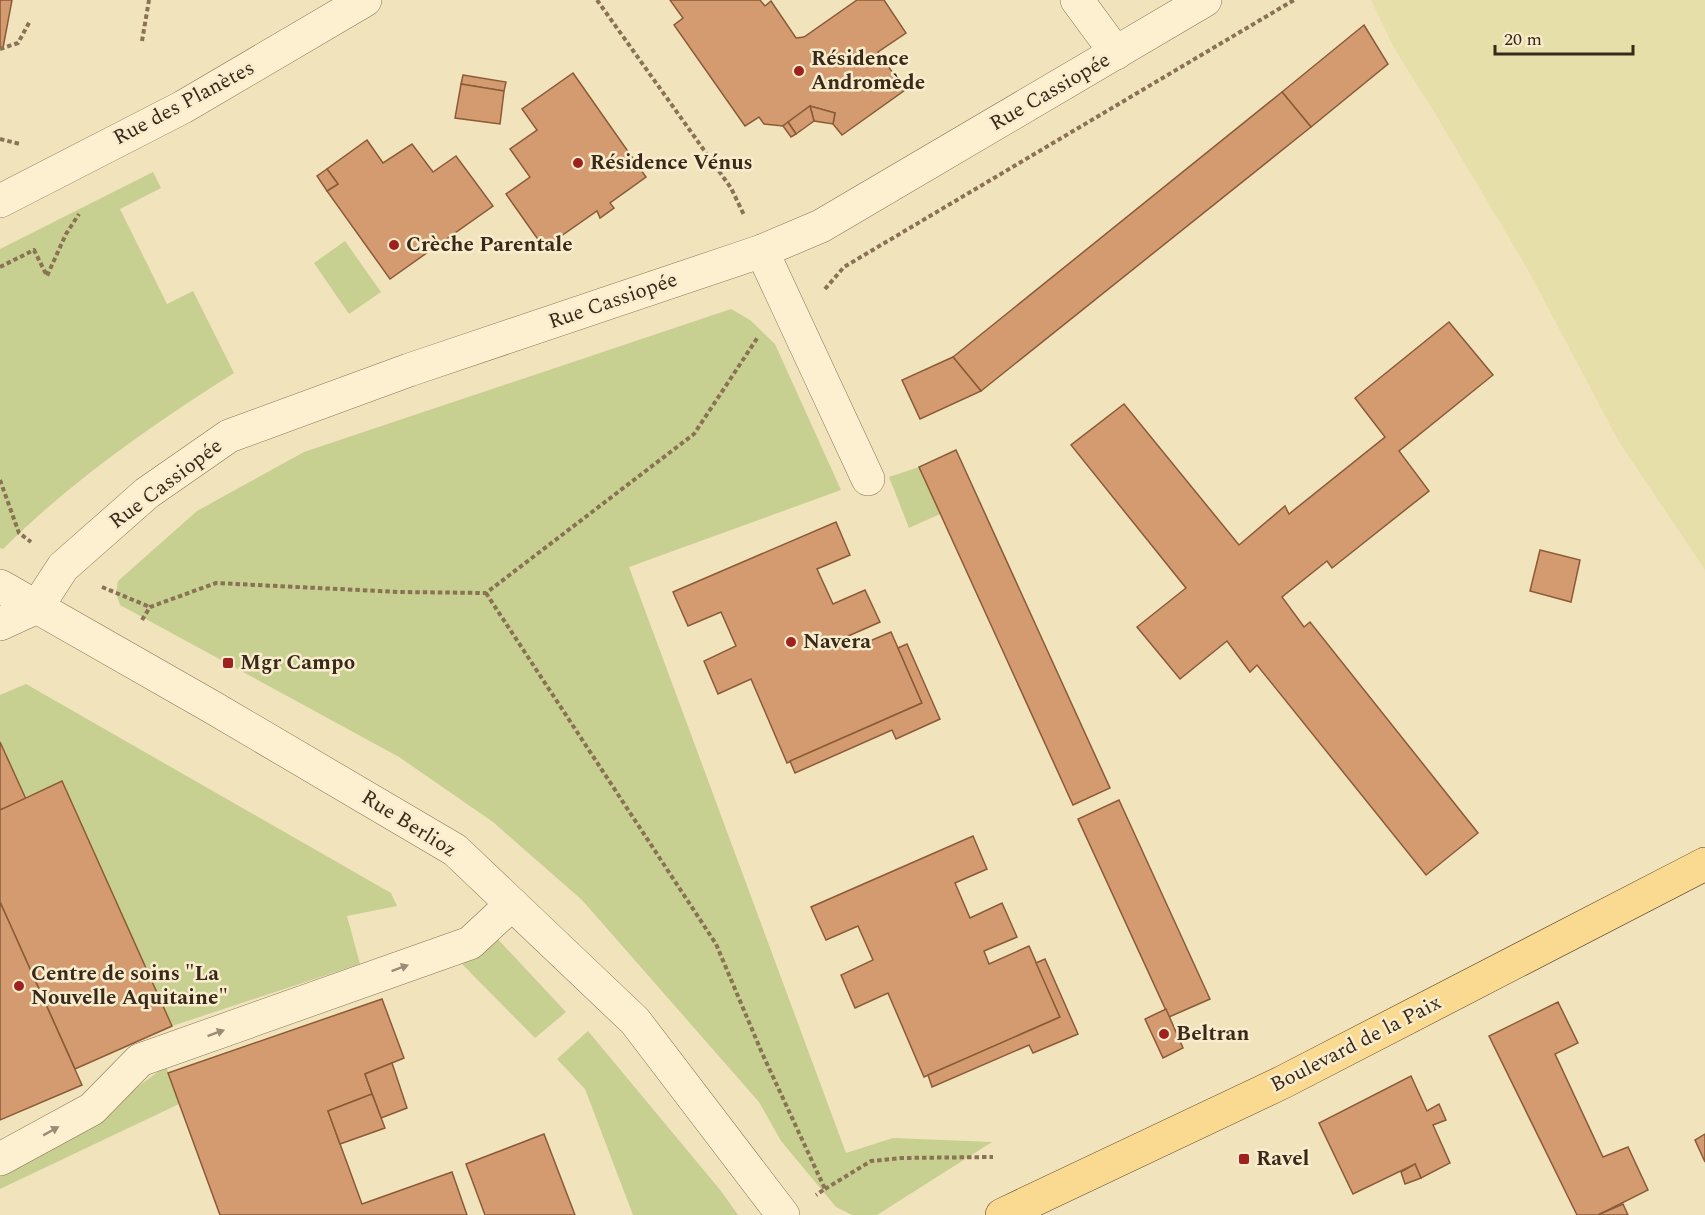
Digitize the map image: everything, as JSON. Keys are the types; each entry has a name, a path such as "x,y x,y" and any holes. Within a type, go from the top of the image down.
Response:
{"main road":[{"name":"Boulevard de la Paix","path":"1002,1215 1283,1082 1705,864"}],"street":[{"name":"Rue des Planètes","path":"0,201 183,107 365,0"},
{"path":"1077,0 1116,53"},
{"name":"Rue Cassiopée","path":"37,607 63,567 147,493 229,436 409,370 762,250 821,226 1205,0"},
{"path":"762,250 868,479"},
{"name":"Rue Berlioz","path":"0,586 121,654 455,850 635,1021 783,1215"},
{"path":"0,624 37,607"},
{"path":"0,1159 92,1109 140,1060 470,943 512,904"}],"path":[{"path":"142,41 149,0"},
{"path":"597,0 731,188 762,250"},
{"path":"824,291 844,267 1294,0"},
{"path":"0,49 18,43 30,21"},
{"path":"0,138 21,144"},
{"path":"0,267 34,250 47,276 66,234 79,214"},
{"path":"121,654 150,607 216,583 399,592 486,593 694,434 761,332"},
{"path":"0,480 20,533 63,567"},
{"path":"101,586 150,607"},
{"path":"486,593 716,944 762,1053 825,1189"},
{"path":"815,1196 871,1161 900,1158 993,1157"}],"shaded area":[{"path":"1371,0 1705,0 1705,570 1619,442 1528,270 1394,48"}],"green space":[{"path":"153,172 161,188 120,209 167,304 193,291 234,373 113,455 56,500 3,549 0,548 0,249"},
{"path":"345,241 381,292 349,314 314,263"},
{"path":"731,309 750,320 775,344 841,490 629,567 846,1153 893,1138 992,1142 877,1215 852,1215 836,1207 781,1141 759,1102 582,900 493,822 399,757 120,605 116,593 118,581 197,511 304,452"},
{"path":"919,467 940,514 909,528 889,477"},
{"path":"26,684 391,893 397,906 347,916 360,964 172,1026 62,781 25,797 0,742 0,695"},
{"path":"493,934 566,1012 535,1038 460,962"},
{"path":"588,1031 721,1191 738,1215 633,1215 585,1089 557,1059"},
{"path":"166,1066 179,1104 0,1189 0,1173 99,1115"}],"building":[{"path":"0,0 12,0 3,48 0,47"},
{"name":"Résidence Andromède","path":"670,0 760,0 765,6 771,1 796,38 804,37 857,0 884,0 906,33 878,52 905,90 842,135 833,124 835,113 810,106 783,126 764,124 759,117 745,126 674,25 683,18"},
{"path":"1364,25 1388,64 1311,127 1282,92"},
{"name":"Résidence Vénus","path":"573,73 646,177 610,203 614,208 600,218 597,211 544,248 506,194 530,177 510,149 537,130 522,109"},
{"path":"463,75 506,82 504,91 461,84"},
{"path":"461,84 504,91 500,124 455,118"},
{"path":"1282,92 1311,127 981,391 953,357"},
{"path":"810,106 835,113 833,124 814,121"},
{"path":"810,106 814,121 796,134 788,122"},
{"path":"788,122 796,134 791,137 783,126"},
{"path":"367,140 383,163 412,144 433,172 456,156 493,206 390,279 327,191 338,184 327,169"},
{"path":"327,169 338,184 327,191 317,176"},
{"path":"1449,322 1493,375 1399,451 1429,491 1332,568 1327,561 1282,597 1304,627 1310,622 1478,833 1426,875 1257,665 1250,672 1227,641 1180,679 1137,627 1186,588 1071,445 1124,404 1239,545 1285,506 1289,514 1385,437 1355,398"},
{"path":"953,357 981,391 920,419 902,380"},
{"path":"956,450 1110,788 1073,805 919,467"},
{"name":"Navera","path":"836,522 850,555 817,569 833,604 865,590 880,622 846,637 851,649 891,632 922,703 787,763 751,679 718,694 704,661 736,646 721,612 688,626 673,592"},
{"path":"1540,550 1580,560 1571,602 1530,591"},
{"path":"907,644 940,719 896,739 892,730 795,773 790,761 922,703 898,648"},
{"path":"0,742 26,799 0,810"},
{"path":"62,781 172,1026 75,1069 0,902 0,810"},
{"path":"1119,800 1210,999 1169,1017 1078,819"},
{"path":"973,836 987,869 955,883 970,918 1002,903 1017,937 984,951 989,964 1029,946 1060,1017 924,1077 888,993 855,1008 841,975 873,960 858,926 826,940 811,907"},
{"name":"Centre de soins \"La Nouvelle Aquitaine\"","path":"0,902 82,1085 0,1120"},
{"path":"1045,959 1078,1034 1033,1053 1029,1045 932,1087 928,1075 1060,1017 1036,963"},
{"path":"382,999 404,1058 365,1074 372,1094 328,1111 362,1204 452,1172 467,1215 220,1215 168,1073"},
{"path":"1558,1002 1578,1043 1555,1054 1603,1157 1628,1147 1648,1190 1598,1215 1577,1215 1489,1036"},
{"name":"Beltran","path":"1166,1009 1183,1048 1163,1058 1145,1019"},
{"path":"392,1063 407,1108 381,1118 365,1074"},
{"path":"1411,1076 1427,1111 1439,1104 1446,1120 1433,1125 1450,1163 1421,1178 1415,1164 1353,1194 1319,1123"},
{"path":"372,1094 385,1128 340,1144 328,1111"},
{"path":"544,1134 575,1215 485,1215 466,1164"},
{"path":"1705,1134 1705,1162 1695,1140"},
{"path":"1415,1164 1421,1178 1405,1184 1401,1172"},
{"path":"1623,1204 1628,1215 1598,1215"}],"place":[{"name":"Résidence Andromède","path":"799,71"},
{"name":"Résidence Vénus","path":"578,163"},
{"name":"Crèche Parentale","path":"394,245"},
{"name":"Navera","path":"791,642"},
{"name":"Mgr Campo","path":"228,663"},
{"name":"Centre de soins \"La Nouvelle Aquitaine\"","path":"19,986"},
{"name":"Beltran","path":"1164,1034"},
{"name":"Ravel","path":"1244,1159"}]}
